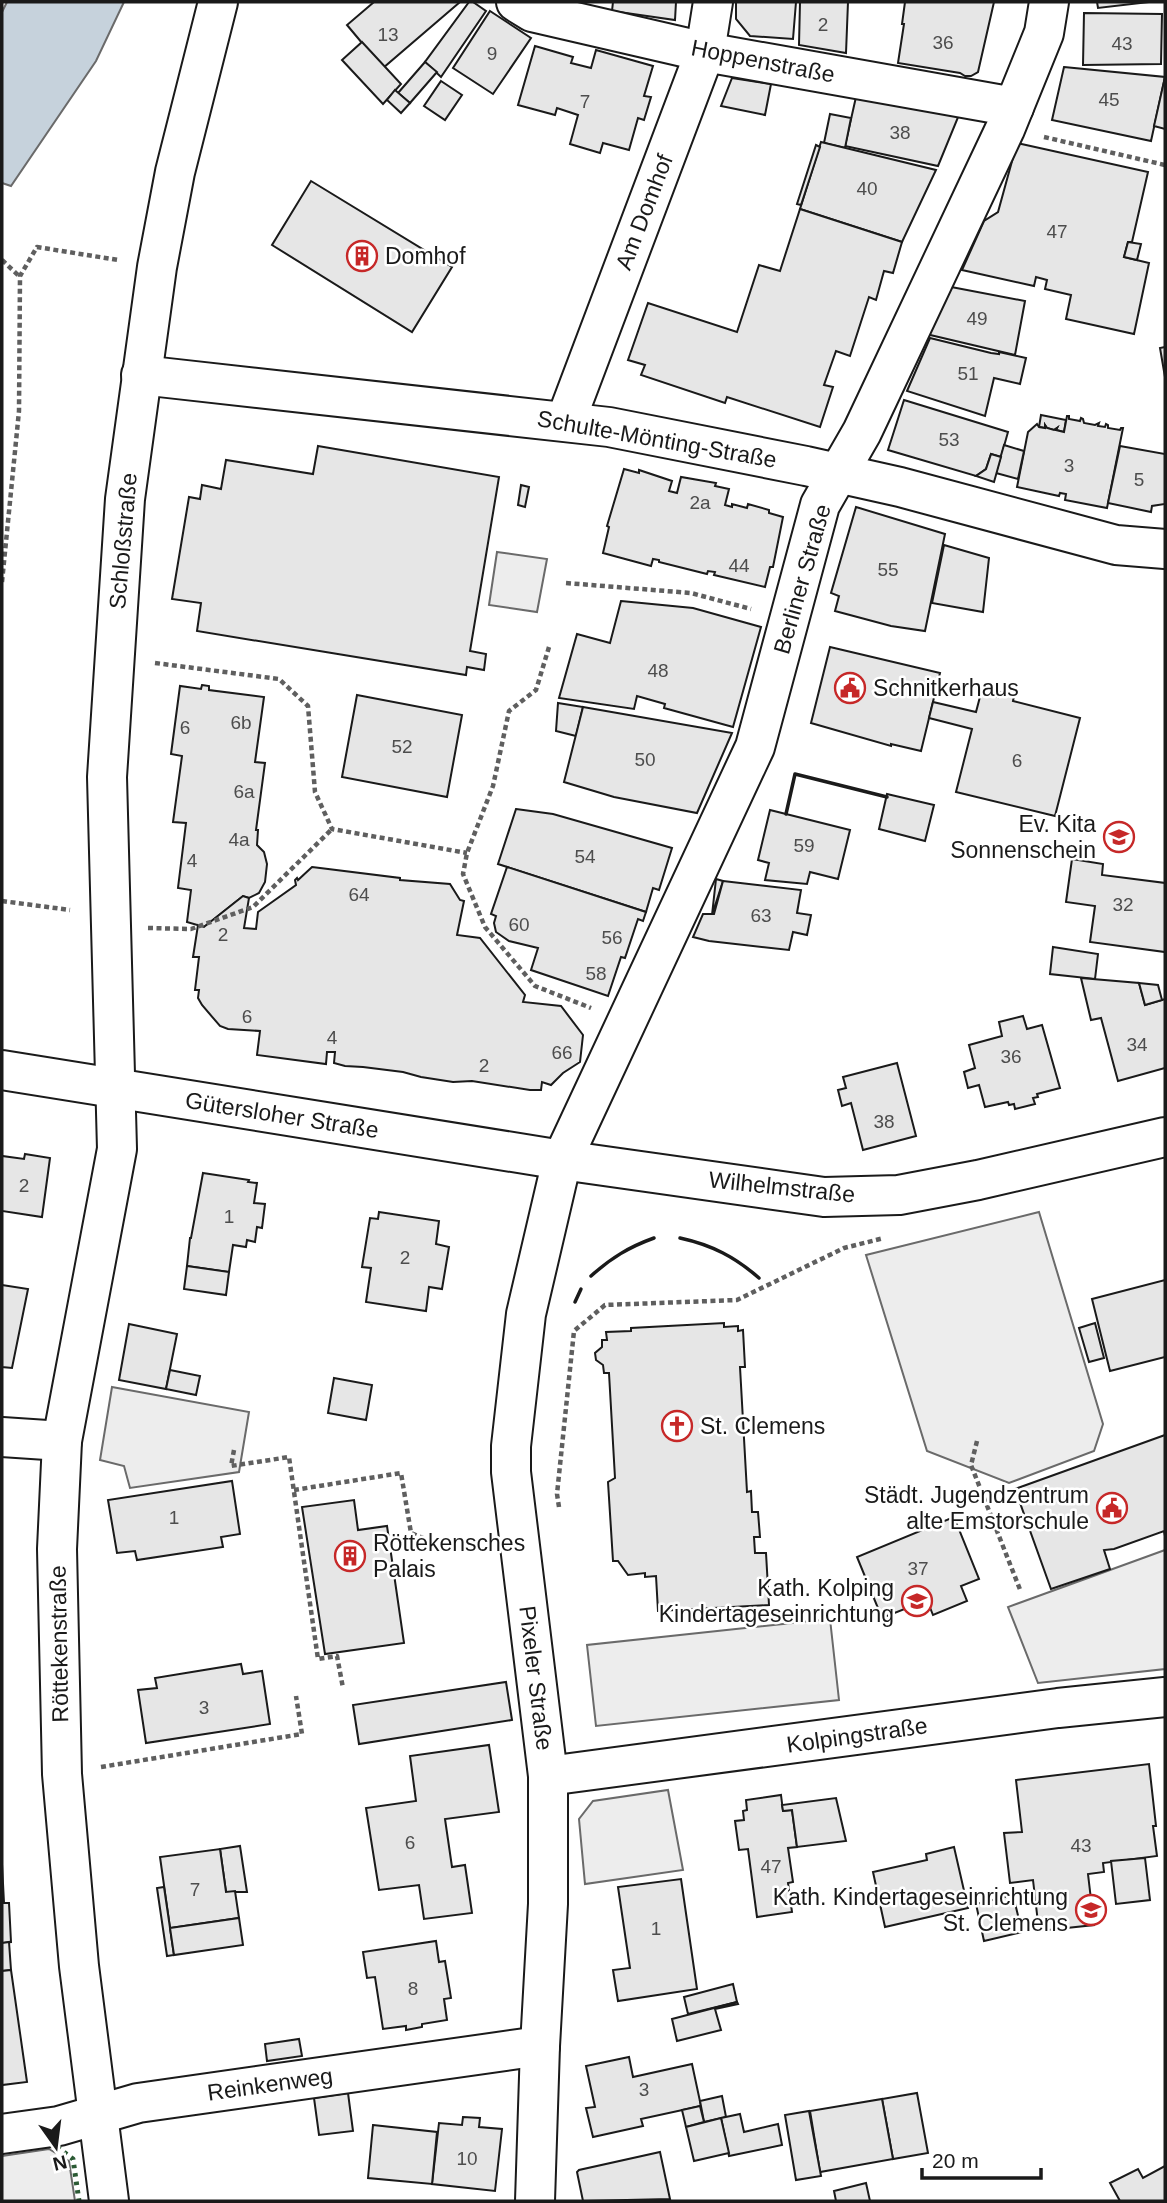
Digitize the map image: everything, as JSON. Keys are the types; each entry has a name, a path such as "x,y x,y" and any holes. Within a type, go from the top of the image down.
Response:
{"street":[{"name":"Schloßstraße","path":"116,1089 107,777 125,499 157,267 175,172 218,2"},
{"name":"Hoppenstraße","path":"516,2 532,12 1010,118"},
{"name":"Am Domhof","path":"566,421 705,52 713,2"},
{"name":"Berliner Straße","path":"562,1160 755,747 820,505 862,432 1010,118 1044,33 1049,2"},
{"name":"Schulte-Mönting-Straße","path":"141,375 609,427 900,487 1116,545 1165,549"},
{"name":"Gütersloher Straße","path":"2,1070 562,1160"},
{"name":"Röttekenstraße","path":"109,2201 79,1966 62,1774 57,1549 62,1441 117,1149 116,1089"},
{"name":"Wilhelmstraße","path":"562,1160 824,1197 899,1195 978,1180 1165,1137"},
{"name":"Pixeler Straße","path":"535,2201 548,1904 548,1776 511,1472 511,1446 526,1314 562,1160"},
{"path":"2,1437 62,1441"},
{"name":"Kolpingstraße","path":"548,1776 1058,1708 1165,1697"},
{"name":"Reinkenweg","path":"2,2134 59,2126 138,2103 540,2046"}],"path":[{"path":"1010,118 1165,165"},
{"path":"2,582 19,411 20,276 37,247 157,267"},
{"path":"2,260 20,276"},
{"path":"566,583 691,593 789,620"},
{"path":"549,647 536,690 509,711 493,786 467,853 463,874 485,928 535,986 627,1022"},
{"path":"113,658 279,678 308,706 315,792 332,828"},
{"path":"332,828 467,853"},
{"path":"2,901 111,921 191,929 253,907 332,828"},
{"path":"559,1507 557,1494 574,1331 605,1305 737,1300 844,1248 897,1234"},
{"path":"977,1441 971,1465 1021,1591"},
{"path":"234,1450 231,1466 289,1457 318,1659 337,1656 343,1688"},
{"path":"294,1490 401,1473 411,1533 425,1539"},
{"path":"62,1774 302,1734 296,1696"}],"shaded area":[{"path":"7,2 124,2 96,61 11,186 2,183 2,12"},
{"path":"497,552 547,559 537,612 489,605"},
{"path":"1039,1212 1103,1424 1094,1451 1009,1483 927,1451 866,1255"},
{"path":"112,1387 249,1412 239,1472 130,1488 124,1466 100,1460"},
{"path":"1165,1550 1165,1669 1038,1683 1008,1607"},
{"path":"830,1619 839,1700 596,1726 587,1645"},
{"path":"668,1790 683,1870 585,1884 579,1819 593,1801"},
{"path":"49,2149 69,2161 75,2201 2,2201 2,2156"}],"building":[{"path":"374,2 460,2 383,68 347,25"},
{"path":"469,2 486,11 441,77 425,62"},
{"path":"613,2 676,2 675,20 612,11"},
{"path":"736,2 796,2 793,39 750,36 736,19"},
{"path":"800,2 848,2 846,53 799,45"},
{"path":"905,2 994,2 978,72 965,76 898,63"},
{"path":"1097,2 1149,2 1098,8"},
{"path":"490,11 531,38 493,94 453,68"},
{"path":"1084,13 1162,14 1161,64 1083,65"},
{"path":"362,42 401,84 383,104 342,60"},
{"path":"535,46 573,57 571,63 591,68 596,50 653,66 644,96 651,97 644,120 638,118 629,150 603,143 600,153 570,144 578,115 557,108 555,115 518,105"},
{"path":"425,62 437,72 410,103 398,93"},
{"path":"1064,67 1165,77 1151,141 1052,120"},
{"path":"1165,77 1165,129 1154,126"},
{"path":"732,78 771,84 765,115 721,106"},
{"path":"441,81 462,95 445,120 424,106"},
{"path":"858,88 961,110 938,166 845,146"},
{"path":"395,90 410,103 401,113 387,100"},
{"path":"830,114 851,118 845,148 824,143"},
{"path":"821,142 936,170 902,242 800,209"},
{"path":"1017,143 1148,172 1132,242 1128,242 1124,257 1149,263 1134,334 1066,319 1071,295 1045,289 1047,280 1036,277 1034,286 962,270 984,221 998,212"},
{"path":"816,145 820,147 801,205 797,204"},
{"name":"Domhof","path":"311,181 452,267 412,332 272,245"},
{"path":"800,209 902,242 893,273 884,271 876,300 869,297 850,356 836,351 824,385 833,387 820,427 727,397 725,403 641,375 645,365 628,360 648,303 737,332 759,265 780,271"},
{"path":"1128,242 1141,244 1137,260 1124,257"},
{"path":"946,286 1025,301 1015,355 926,334"},
{"path":"930,338 991,353 999,352 1026,358 1020,384 994,378 985,416 907,391"},
{"path":"1165,347 1165,377 1160,348"},
{"path":"904,400 1008,432 1001,457 991,454 986,469 976,476 888,450"},
{"path":"1041,415 1066,420 1064,432 1056,430 1057,428 1047,428 1045,425 1045,428 1039,427"},
{"path":"1067,416 1080,421 1081,418 1084,423 1099,423 1098,426 1105,427 1106,424 1108,428 1123,428 1107,508 1065,500 1066,494 1060,493 1059,496 1017,487 1028,432 1037,424 1039,427 1045,428 1045,425 1047,428 1057,428 1056,430 1064,432"},
{"path":"1004,445 1024,451 1018,479 996,473"},
{"path":"318,446 499,477 470,651 486,654 484,670 467,667 466,675 197,631 201,603 172,599 189,497 200,499 202,485 221,489 226,460 313,474"},
{"path":"1120,446 1165,454 1165,504 1152,506 1151,512 1108,503"},
{"path":"991,454 1001,457 994,482 976,476 986,469"},
{"path":"624,469 639,473 639,470 672,481 669,491 677,493 681,477 716,483 715,486 729,489 725,505 747,508 748,504 783,517 773,567 770,567 765,587 714,575 715,572 708,571 707,574 659,560 653,559 651,566 603,553 609,527 607,526"},
{"path":"521,485 529,487 525,507 518,505"},
{"path":"856,507 945,534 925,631 891,626 835,611 839,596 831,593"},
{"path":"944,545 989,558 983,612 932,603"},
{"path":"621,601 693,608 761,627 733,727 664,708 665,704 637,696 634,709 559,698 577,634 610,643"},
{"path":"830,647 940,673 921,751 891,746 811,723"},
{"path":"202,685 209,686 209,690 264,697 255,762 265,763 256,830 257,845 264,852 267,864 265,882 259,893 249,898 243,896 204,927 187,922 191,890 178,888 186,823 173,822 182,756 171,754 180,686 201,689"},
{"path":"999,692 1014,696 1013,701 1080,718 1055,816 956,792 972,729 929,718 933,702 976,712 981,693 998,697"},
{"path":"357,695 462,715 447,797 342,777"},
{"path":"558,703 583,707 576,736 556,731"},
{"path":"583,707 732,733 697,813 614,797 564,782"},
{"path":"887,794 934,805 925,841 879,829"},
{"path":"516,809 553,814 672,848 659,890 653,888 646,912 498,864"},
{"path":"770,810 850,830 838,879 810,872 807,884 765,880 769,863 758,860"},
{"path":"1072,859 1103,864 1102,875 1165,883 1165,952 1090,942 1095,906 1066,902"},
{"path":"312,867 400,880 450,884 460,900 464,901 457,935 480,938 525,995 523,1002 561,1006 583,1035 580,1062 551,1085 542,1082 541,1090 530,1090 345,1066 334,1063 335,1052 327,1052 326,1064 257,1055 260,1031 220,1026 198,998 199,990 195,990 199,957 193,957 198,925 204,927 243,896 249,898 244,928 256,929 258,912 296,885 295,880"},
{"path":"507,867 646,912 643,921 638,919 608,996 531,970 538,948 509,941 496,932 496,916 491,914"},
{"path":"716,879 723,881 712,915"},
{"path":"723,881 801,890 797,913 811,915 807,935 793,932 789,950 693,937 703,914 714,914"},
{"path":"1053,947 1098,954 1095,979 1050,974"},
{"path":"1081,978 1139,983 1145,1005 1165,999 1165,1068 1118,1081 1101,1018 1091,1020"},
{"path":"1139,983 1158,985 1162,1000 1145,1005"},
{"path":"1023,1016 1027,1029 1042,1025 1060,1088 1037,1094 1038,1097 1033,1098 1035,1104 1015,1109 1014,1104 1009,1105 1008,1102 985,1107 979,1085 968,1088 964,1072 975,1068 969,1045 1002,1036 999,1022"},
{"path":"897,1063 916,1136 863,1150 851,1103 842,1106 838,1090 846,1088 843,1077"},
{"path":"25,1154 50,1158 42,1217 2,1211 2,1156 24,1159"},
{"path":"203,1173 257,1183 254,1203 265,1204 262,1228 257,1227 255,1242 247,1240 246,1247 233,1245 229,1272 187,1266"},
{"path":"379,1212 439,1221 436,1244 449,1247 442,1289 429,1287 426,1311 366,1302 371,1268 362,1267 370,1218 378,1219"},
{"path":"187,1266 229,1272 226,1295 184,1289"},
{"path":"1165,1280 1165,1357 1110,1371 1092,1299"},
{"path":"2,1285 28,1289 12,1368 2,1367"},
{"name":"St. Clemens","path":"724,1323 724,1327 738,1326 738,1331 743,1330 745,1367 740,1367 747,1492 751,1491 752,1512 758,1512 760,1537 754,1537 755,1553 766,1553 769,1605 658,1611 656,1576 645,1577 645,1573 628,1575 618,1561 613,1561 608,1482 615,1478 609,1373 604,1373 603,1365 596,1360 595,1353 602,1347 602,1340 607,1340 606,1332"},
{"path":"1095,1323 1104,1358 1089,1362 1079,1328"},
{"path":"129,1324 177,1334 166,1389 119,1380"},
{"path":"170,1370 200,1376 196,1395 166,1389"},
{"path":"334,1378 372,1385 366,1420 328,1413"},
{"path":"1165,1435 1165,1536 1164,1531 1104,1550 1110,1569 1051,1589 1015,1489"},
{"path":"232,1481 240,1534 221,1537 223,1547 137,1560 135,1551 117,1553 108,1500"},
{"name":"Röttekensches Palais","path":"354,1500 358,1530 387,1526 404,1643 325,1654 302,1507"},
{"path":"954,1517 979,1579 961,1586 967,1601 933,1615 927,1600 882,1618 857,1557"},
{"path":"241,1664 243,1674 262,1671 270,1724 146,1743 138,1690 157,1688 155,1678"},
{"path":"506,1682 512,1720 359,1744 353,1705"},
{"path":"489,1745 499,1812 445,1819 452,1867 465,1865 472,1913 424,1919 419,1885 379,1890 366,1808 416,1801 410,1756"},
{"path":"1149,1764 1157,1856 1103,1863 1104,1872 1088,1874 1094,1925 1039,1931 1033,1880 1010,1883 1004,1833 1022,1832 1016,1780"},
{"path":"781,1795 783,1811 792,1810 797,1847 788,1848 793,1882 788,1883 792,1912 757,1917 748,1849 739,1850 735,1821 744,1820 746,1800"},
{"path":"836,1798 846,1841 797,1847 792,1810 783,1811 782,1805"},
{"path":"240,1846 247,1892 226,1892 220,1849"},
{"path":"954,1847 968,1908 885,1927 873,1872 927,1860 926,1854"},
{"path":"220,1849 226,1892 235,1891 239,1918 170,1928 160,1857"},
{"path":"1145,1858 1150,1900 1116,1904 1111,1861"},
{"path":"2,1864 4,1903 9,1903 11,1942 2,1943"},
{"path":"681,1879 697,1989 618,2001 613,1970 630,1968 618,1887"},
{"path":"164,1887 174,1955 167,1956 157,1888"},
{"path":"1013,1895 1022,1932 984,1941 976,1904"},
{"path":"239,1918 243,1945 174,1955 170,1928"},
{"path":"436,1941 439,1962 445,1961 451,1998 444,1999 447,2020 406,2030 406,2026 383,2029 375,1977 367,1978 363,1952"},
{"path":"9,1942 11,1970 2,1971 2,1943"},
{"path":"11,1970 27,2082 2,2085 2,1971"},
{"path":"733,1984 737,2002 688,2014 684,1997"},
{"path":"737,2002 738,2004 715,2009 721,2030 677,2041 672,2019"},
{"path":"299,2039 302,2056 267,2061 265,2044"},
{"path":"629,2057 633,2077 692,2064 701,2106 641,2119 643,2126 593,2137 586,2108 595,2107 586,2066"},
{"path":"348,2093 353,2131 319,2135 314,2098"},
{"path":"917,2093 928,2153 893,2159 882,2099"},
{"path":"722,2096 726,2117 704,2122 700,2101"},
{"path":"882,2099 893,2159 820,2172 810,2111"},
{"path":"700,2106 704,2122 686,2127 682,2110"},
{"path":"809,2111 821,2176 796,2180 785,2115"},
{"path":"740,2114 744,2132 778,2124 782,2145 729,2156 721,2118"},
{"path":"463,2117 480,2118 479,2127 502,2129 495,2191 432,2184 439,2123 462,2125"},
{"path":"721,2118 729,2153 694,2161 686,2127"},
{"path":"373,2125 437,2132 432,2184 368,2178"},
{"path":"660,2152 670,2199 583,2201 577,2172 579,2170"},
{"path":"1165,2166 1165,2201 1120,2201 1110,2183 1138,2169 1143,2178"},
{"path":"866,2183 870,2201 836,2201 834,2191"}],"hedge":[{"path":"50,2145 53,2144 73,2159 79,2201"}],"wall":[{"path":"786,814 795,774 887,797"},
{"path":"591,1276 621,1254 654,1238"},
{"path":"680,1238 722,1253 759,1278"},
{"path":"575,1302 581,1289"}],"place":[{"name":"Domhof","path":"362,256"},
{"name":"Schnitkerhaus","path":"850,688"},
{"name":"Ev. Kita Sonnenschein","path":"1119,837"},
{"name":"St. Clemens","path":"677,1426"},
{"name":"Städt. Jugendzentrum alte Emstorschule","path":"1112,1508"},
{"name":"Röttekensches Palais","path":"350,1556"},
{"name":"Kath. Kolping Kindertageseinrichtung","path":"917,1601"},
{"name":"Kath. Kindertageseinrichtung St. Clemens","path":"1091,1910"}]}
